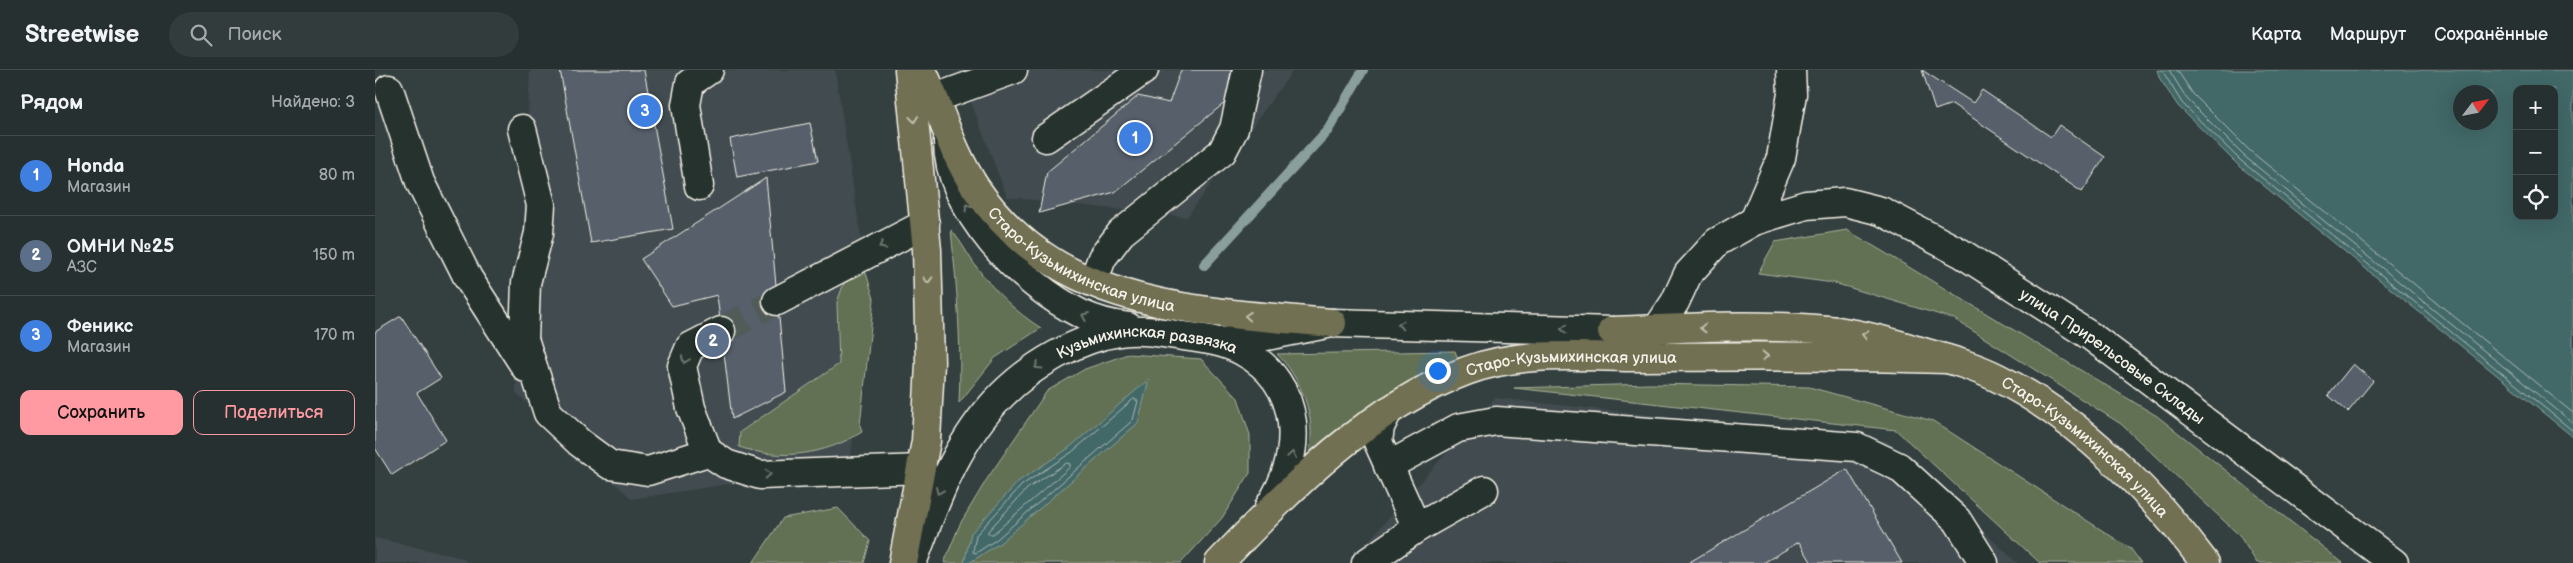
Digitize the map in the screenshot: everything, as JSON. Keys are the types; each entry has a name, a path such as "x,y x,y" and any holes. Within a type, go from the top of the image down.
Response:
{"main road":[{"path":"903,563 922,469 929,404 930,363 925,224 909,70"},
{"name":"Старо-Кузьмихинская улица","path":"922,70 935,98 948,135 976,187 1011,229 1054,264 1093,282 1144,301 1175,307 1331,323"},
{"name":"Старо-Кузьмихинская улица","path":"1613,330 1774,326 1827,329 1880,339 1999,378 2087,437 2157,504 2205,563"},
{"name":"Старо-Кузьмихинская улица","path":"1252,528 1336,450 1388,411 1438,382 1469,369 1493,363 1535,358 1646,357 1847,356 1945,359"},
{"name":"Кузьмихинская развязка","path":"1219,563 1252,528"}],"street":[{"path":"699,186 686,105 690,83 709,70"},
{"path":"935,98 1013,70"},
{"path":"1046,138 1144,70"},
{"path":"1093,282 1102,258 1121,233 1222,152 1235,129 1247,70"},
{"path":"1755,220 1781,158 1792,94 1791,70"},
{"path":"389,89 420,182 463,269 505,338 541,390"},
{"path":"522,129 541,205 539,233 526,283 524,339 548,413 580,443 610,465 648,471 708,452"},
{"path":"948,135 949,165 961,197 980,227 1015,265 1047,293 1080,314 1100,322 1150,331"},
{"name":"улица Прирельсовые Склады","path":"1646,357 1657,329 1675,302 1688,274 1717,242 1755,220 1806,205 1845,202 1881,210 1961,253 2092,338 2394,563"},
{"path":"777,301 925,224"},
{"name":"Старо-Кузьмихинская улица","path":"1219,342 1261,337 1331,323 1613,330"},
{"path":"721,331 691,347 682,366 691,408 708,452 726,464 760,475 922,469"},
{"name":"Кузьмихинская развязка","path":"912,563 933,505 951,464 981,418 1001,395 1039,365 1079,345 1112,333 1150,331 1219,342 1243,351 1267,371 1280,390 1292,420 1293,449 1287,473 1275,499 1252,528"},
{"path":"1388,411 1380,427 1378,438 1388,466 1417,528"},
{"path":"1388,466 1458,428 1495,421 1857,447 1899,467 1957,520 1984,563"},
{"path":"1336,450 1354,443 1367,444 1388,466"},
{"path":"1366,563 1417,528 1484,490"}],"shaded area":[{"path":"530,70 835,70 869,289 850,465 632,499 516,393"},
{"path":"959,70 1293,70 1187,217 1007,197"},
{"path":"1495,398 1887,441 2017,563 1349,563"},
{"path":"375,538 463,558 467,563 375,563"}],"green space":[{"path":"951,230 992,286 1015,309 1041,328 995,358 959,403 958,316"},
{"path":"1847,230 2157,416 2343,563 2257,563 2239,535 2121,424 1954,319 1834,283 1758,273 1775,242"},
{"path":"858,270 866,273 874,299 860,425 862,432 833,446 818,451 802,453 771,454 739,447 740,432 839,364 837,302 844,283"},
{"path":"1455,351 1458,359 1362,412 1309,452 1311,426 1305,399 1293,375 1277,354"},
{"path":"1128,354 1201,359 1238,398 1250,435 1250,473 1222,518 1181,563 944,563 960,524 987,479 1047,391 1085,369"},
{"path":"1649,384 1809,387 1933,421 2131,549 2141,563 2040,563 1896,430 1514,388"},
{"path":"838,508 870,541 864,563 753,563 783,518"}],"water":[{"path":"2157,70 2573,70 2573,437 2237,164 2178,106 2160,79"},
{"path":"1149,379 1138,423 1000,543 969,563 964,563 971,533 1019,481 1069,448"}],"building":[{"path":"560,70 644,70 673,229 591,243"},
{"path":"1181,70 1231,70 1227,101 1115,192 1039,213 1047,172 1138,96 1169,103"},
{"path":"1922,70 1973,103 1982,90 2051,137 2059,125 2105,157 2082,192 1952,104 1935,110"},
{"path":"810,123 818,161 737,177 730,139"},
{"path":"766,178 786,392 732,419 717,295 672,306 641,259"},
{"path":"401,316 441,378 417,393 446,440 392,475 375,448 375,332"},
{"path":"2353,364 2373,381 2348,412 2328,395"},
{"path":"1847,469 1902,563 1812,563 1799,542 1763,563 1688,563"}],"waterway":[{"path":"1204,265 1328,130 1363,70"}],"tunnel":[{"path":"721,331 777,301"}],"place":[{"name":"Феникс","path":"645,111"},
{"name":"Honda","path":"1135,138"},
{"name":"ОМНИ №25","path":"713,341"}]}
